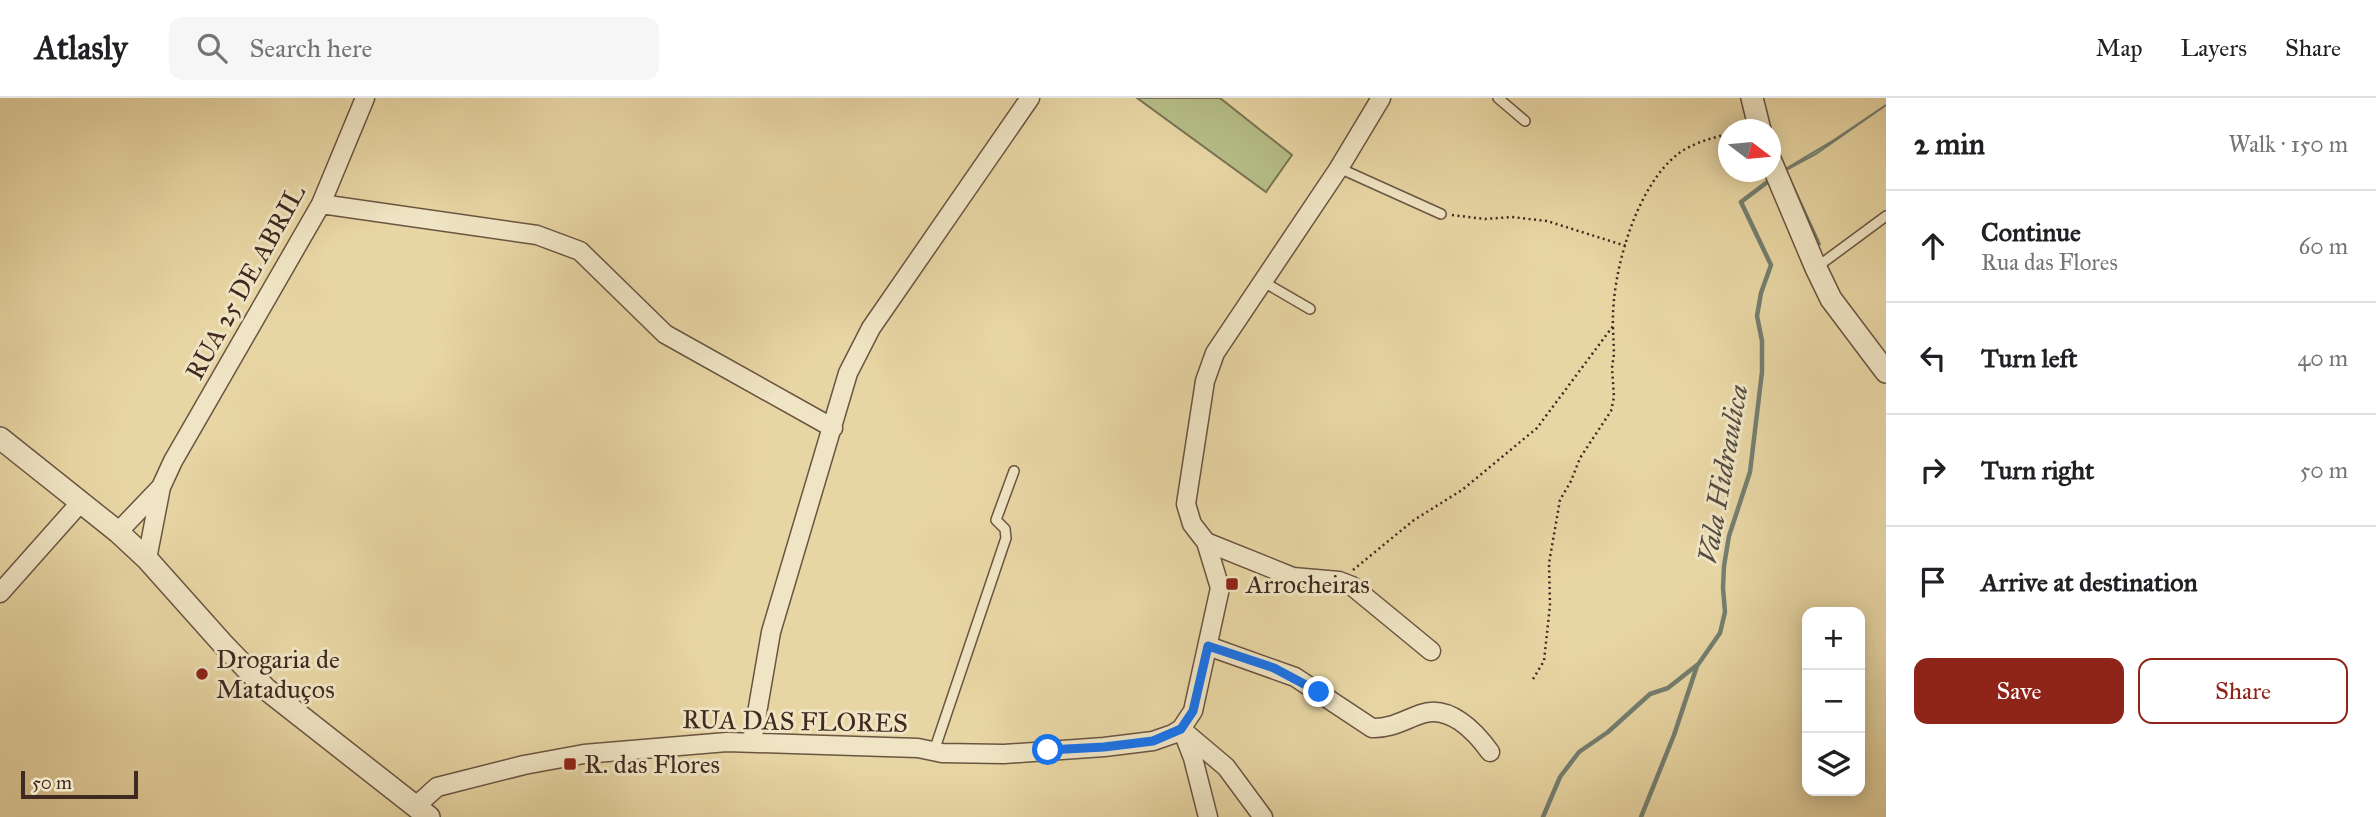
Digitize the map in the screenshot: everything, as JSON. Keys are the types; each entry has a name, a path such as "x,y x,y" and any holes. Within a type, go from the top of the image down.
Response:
{"street":[{"name":"RUA 25 DE ABRIL","path":"147,559 161,487 173,461 321,204 365,98"},
{"path":"752,742 771,632 848,373 871,328 1030,98"},
{"path":"1181,729 1193,711 1220,588 1206,542 1192,524 1186,504 1205,381 1215,353 1339,168 1381,98"},
{"path":"1752,98 1757,119"},
{"path":"1779,182 1815,268 1831,299 1886,372"},
{"path":"321,204 537,235 580,251 665,334 833,428"},
{"path":"0,438 118,532 147,559 266,689 423,812"},
{"name":"RUA 25 DE ABRIL","path":"118,532 161,487"},
{"path":"0,593 80,503"},
{"path":"1206,542 1293,577 1339,581 1352,586 1431,652"},
{"path":"1208,646 1295,677 1373,728 1384,729 1424,713 1440,712 1461,722 1490,752"},
{"path":"1181,729 1193,758 1208,817"},
{"path":"1181,729 1226,767 1263,817"},
{"name":"RUA DAS FLORES","path":"423,812 437,787 553,759 686,745 752,742 1004,754 1153,741 1181,729"}],"lane":[{"path":"1498,98 1525,121"},
{"path":"1339,168 1441,214"},
{"path":"1815,268 1886,216"},
{"path":"1262,281 1310,309"},
{"path":"934,751 1006,538 1005,529 996,520 1014,471"}],"path":[{"path":"1533,679 1544,661 1550,605 1549,563 1560,500 1580,458 1611,411 1614,397 1612,305 1626,246 1642,199 1659,171 1681,152 1718,138"},
{"path":"1441,214 1485,219 1512,217 1547,220 1626,246"},
{"path":"1339,581 1406,526 1462,490 1537,428 1614,326"}],"green space":[{"path":"1137,98 1220,98 1292,155 1266,192"}],"water":[{"path":"1886,105 1816,154 1786,170 1820,244 1818,245 1784,170"}],"waterway":[{"name":"Vala Hidraulica","path":"1641,817 1674,735 1697,666 1720,633 1725,612 1724,566 1729,536 1750,472 1762,372 1762,341 1757,316 1761,293 1771,265 1741,202 1766,183"},
{"path":"1543,817 1560,777 1579,752 1608,732 1650,694 1668,688 1697,665"}],"place":[{"name":"Arrocheiras","path":"1232,584"},
{"name":"Drogaria de Mataduços","path":"202,674"},
{"name":"R. das Flores","path":"570,764"}],"route":[{"path":"1048,750 1153,741 1181,729 1193,711 1208,646 1274,668 1319,692"}]}
